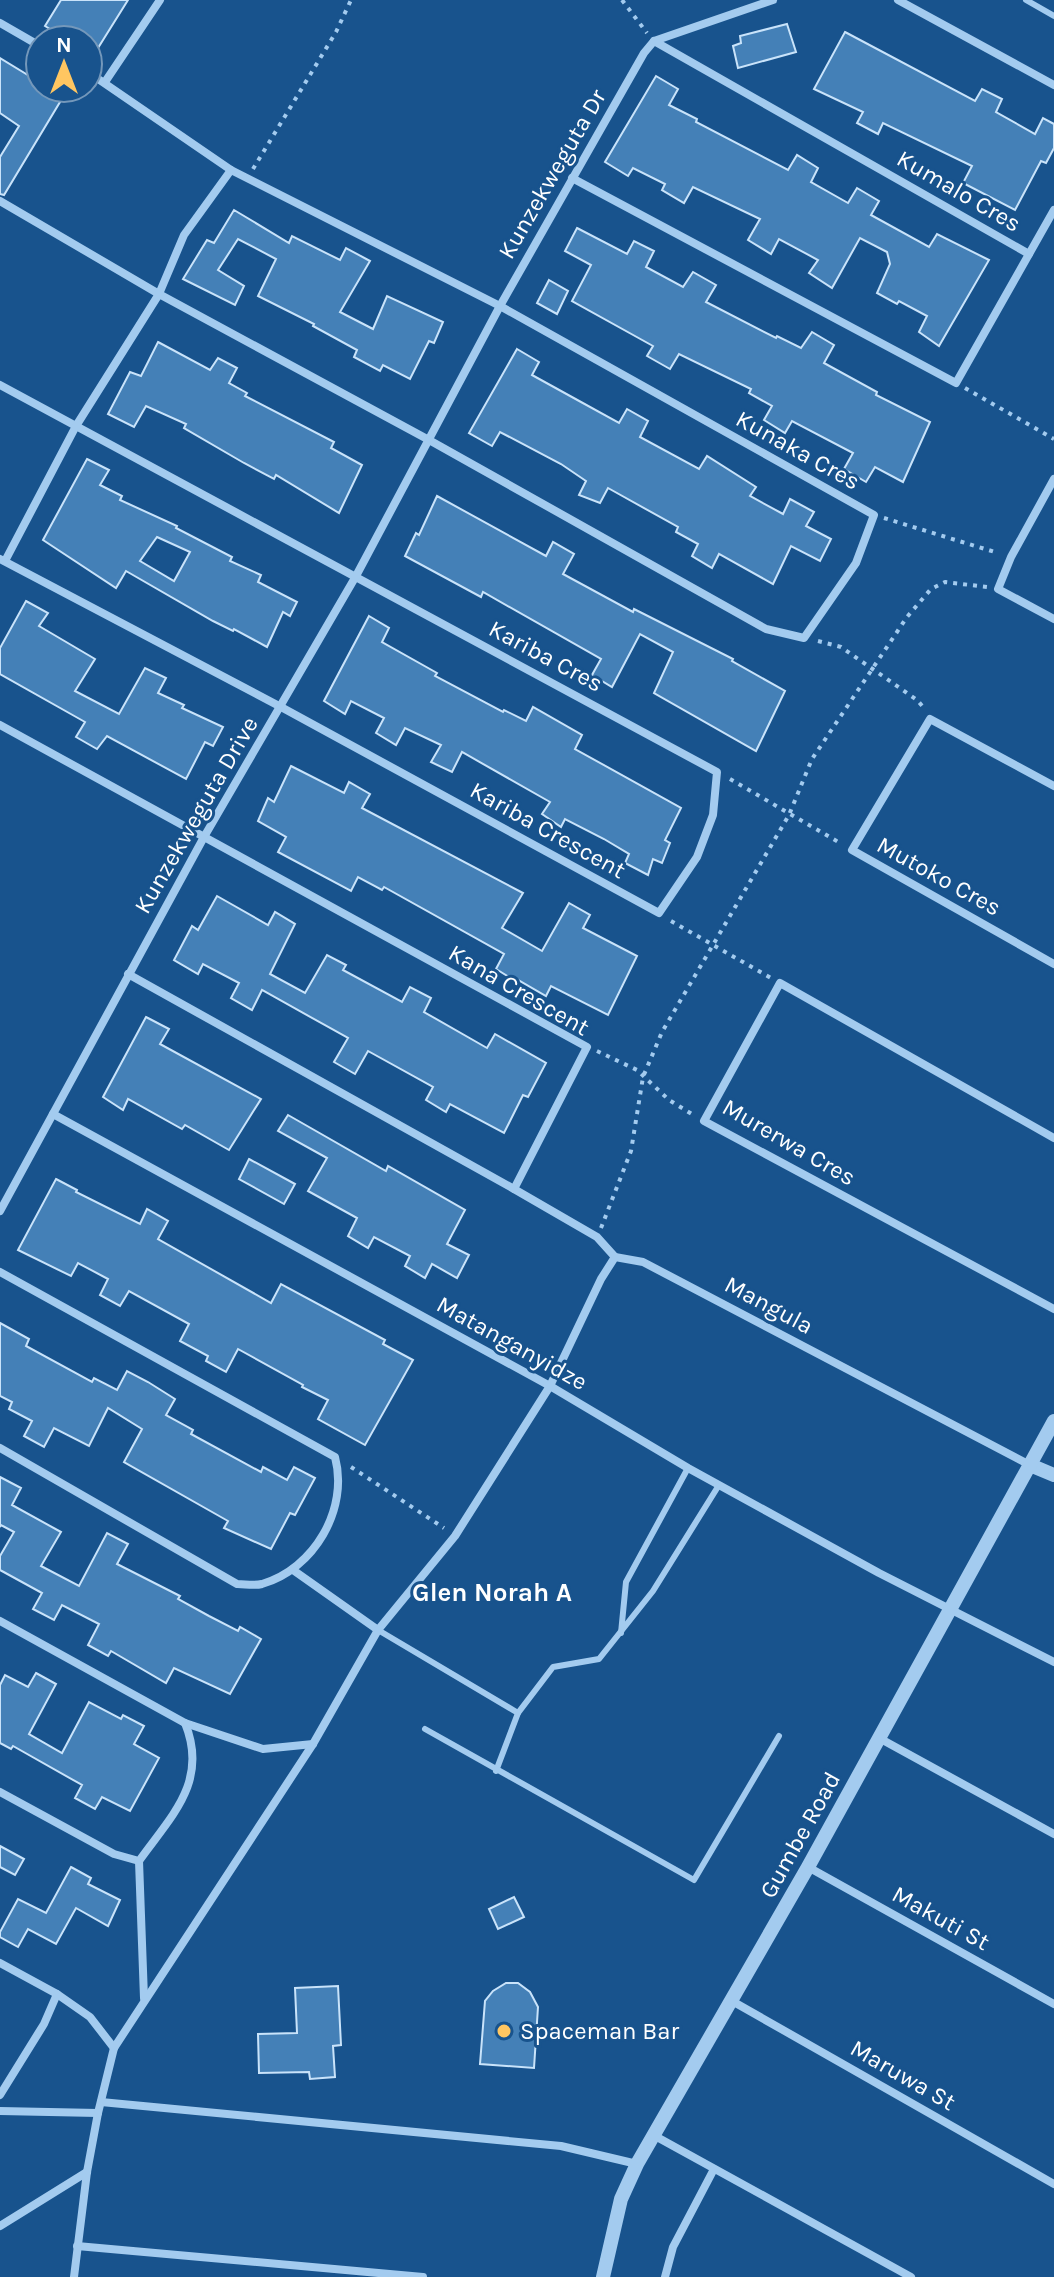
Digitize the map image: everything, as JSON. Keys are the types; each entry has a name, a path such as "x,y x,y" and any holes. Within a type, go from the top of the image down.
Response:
{"street":[{"path":"105,82 160,0"},
{"path":"654,41 773,0"},
{"path":"898,0 1054,85"},
{"path":"0,23 24,37"},
{"name":"Kunzekweguta Dr","path":"429,440 572,178 644,53 654,41"},
{"name":"Kumalo Cres","path":"654,41 1029,254 956,383"},
{"name":"Kunaka Cres","path":"105,82 231,170 500,306 874,515 856,563 804,638"},
{"path":"2,560 76,426 159,294 184,235 231,170"},
{"path":"572,178 956,383"},
{"path":"0,201 159,294 429,440 766,629 804,638"},
{"path":"1029,254 1054,210"},
{"name":"Kariba Cres","path":"0,385 717,772"},
{"name":"Kunzekweguta Drive","path":"0,1211 204,837 356,576 429,440"},
{"path":"1054,479 1011,557 998,589 1054,619"},
{"name":"Kariba Crescent","path":"2,560 281,707 659,913"},
{"path":"930,719 1054,786"},
{"name":"Mutoko Cres","path":"930,719 852,850 1054,964"},
{"name":"Kana Crescent","path":"0,725 587,1047 514,1189"},
{"path":"659,913 697,857 713,815 717,772"},
{"path":"74,2277 87,2172 114,2048 313,1744 378,1630 455,1536 550,1386 601,1279 615,1257 597,1237 128,974"},
{"path":"780,983 1054,1138"},
{"name":"Murerwa Cres","path":"780,983 704,1121 1054,1309"},
{"name":"Matanganyidze","path":"53,1114 550,1386 688,1468 879,1573 1054,1662"},
{"name":"Mangula","path":"615,1257 643,1262 1030,1465"},
{"path":"0,1272 335,1457 340,1476 338,1501 324,1534 293,1570 259,1585 237,1584 0,1448"},
{"name":"Gumbe Road","path":"603,2277 621,2199 637,2164 808,1867 1054,1421"},
{"path":"1030,1465 1054,1475"},
{"path":"293,1570 378,1630"},
{"path":"0,1621 185,1723 263,1749 313,1744"},
{"path":"144,1999 139,1861 176,1811 193,1769 193,1745 185,1723"},
{"path":"879,1738 1054,1834"},
{"path":"0,1792 114,1854 139,1861"},
{"name":"Makuti St","path":"808,1867 1054,2004"},
{"path":"0,1963 57,1994 90,2017 114,2048"},
{"path":"0,2095 44,2024 57,1994"},
{"name":"Maruwa St","path":"732,2001 1054,2184"},
{"path":"101,2102 561,2146 637,2164"},
{"path":"0,2111 98,2113"},
{"path":"655,2136 911,2277"},
{"path":"665,2277 673,2247 714,2169"},
{"path":"0,2226 87,2172"},
{"path":"77,2246 423,2277"}],"lane":[{"path":"1026,0 1054,16"},
{"path":"621,1633 626,1582 688,1468"},
{"path":"496,1771 518,1713 553,1667 599,1659 653,1591 719,1485"},
{"path":"378,1630 518,1713"},
{"path":"425,1729 694,1880 779,1736"}],"path":[{"path":"248,178 336,32 351,0"},
{"path":"622,0 654,41"},
{"path":"956,383 1054,439"},
{"path":"874,515 1011,557"},
{"path":"597,1237 631,1151 643,1077 662,1032 789,815 812,759 907,617 931,589 945,582 959,582 998,589"},
{"path":"804,638 841,647 917,700 930,719"},
{"path":"717,772 852,850"},
{"path":"659,913 780,983"},
{"path":"587,1047 637,1070 669,1100 704,1121"},
{"path":"335,1457 455,1536"}],"building":[{"path":"61,0 128,0 104,38 104,24 46,24"},
{"path":"787,24 796,52 738,68 733,46 741,43 740,36"},
{"path":"845,32 975,101 982,89 1002,99 996,112 1035,134 1043,118 1054,124 1054,148 1046,163 1041,161 1015,210 963,183 972,166 883,123 878,134 857,123 863,112 814,89"},
{"path":"0,58 24,73 24,104 59,104 4,195 0,194 0,157 19,126 0,113"},
{"path":"656,76 678,89 669,105 697,119 696,122 788,170 797,155 818,168 811,182 848,203 857,188 879,201 871,215 929,247 937,234 989,260 939,346 919,332 927,316 877,293 890,264 887,252 860,238 832,288 809,273 818,260 779,239 771,254 748,240 760,219 693,187 684,203 662,190 665,184 633,168 628,176 605,162"},
{"path":"234,210 289,243 292,236 340,260 346,248 370,261 340,312 373,329 387,296 443,322 434,343 429,341 410,379 383,365 380,371 354,357 357,350 258,296 276,259 238,239 218,270 244,286 235,305 183,279 207,240 214,243"},
{"path":"577,228 627,254 634,241 654,251 646,267 683,287 693,272 716,285 706,302 776,338 801,348 812,332 834,345 824,363 877,392 876,395 930,422 903,482 875,467 866,482 844,469 853,453 792,421 785,433 764,420 772,406 749,393 751,389 679,354 670,369 647,356 653,346 572,301 591,265 565,251"},
{"path":"549,280 568,291 557,314 537,303"},
{"path":"158,342 210,370 218,358 237,368 229,383 247,393 245,396 334,442 331,448 362,465 339,513 276,475 274,479 244,463 184,428 186,424 146,406 134,427 108,414 130,372 141,376"},
{"path":"517,349 539,362 532,375 619,423 627,409 648,421 640,437 699,469 707,456 756,487 750,496 783,514 790,499 814,512 806,526 831,539 820,561 791,546 773,584 719,554 712,568 692,556 698,544 676,532 678,527 608,488 600,503 579,495 586,481 561,464 500,432 492,446 469,433"},
{"path":"87,459 109,470 100,485 122,496 120,500 177,526 232,557 230,561 261,575 258,582 297,602 290,616 283,612 267,647 213,621 126,571 116,588 43,540","holes":["157,537 190,552 174,581 140,561"]},
{"path":"437,496 546,556 553,542 574,554 563,574 633,612 634,609 733,659 785,691 756,751 654,693 673,652 640,634 612,687 592,675 601,659 483,592 481,597 405,556 416,533 419,535"},
{"path":"26,601 48,613 39,626 95,659 75,691 119,714 145,668 166,678 158,693 223,727 213,746 205,742 186,779 107,736 97,749 76,737 85,722 0,674 0,648"},
{"path":"369,616 389,628 382,642 437,673 435,676 526,721 533,707 582,735 575,749 681,808 665,840 670,843 662,863 653,859 648,875 625,863 629,854 604,839 565,819 561,827 542,814 550,802 462,752 452,772 431,762 441,745 405,728 396,745 376,733 384,718 351,701 345,714 324,701"},
{"path":"291,766 344,793 349,782 370,794 362,808 523,893 502,928 542,951 569,903 590,915 583,928 637,956 608,1015 551,986 546,996 517,982 496,969 504,954 384,887 382,890 358,877 351,891 278,852 286,837 258,821 268,798 274,802"},
{"path":"217,896 268,925 275,912 295,924 270,974 305,993 327,955 346,965 343,970 402,1002 410,987 431,998 424,1012 487,1048 495,1034 546,1063 528,1097 523,1095 504,1133 450,1104 446,1112 426,1100 433,1087 368,1051 355,1074 334,1062 348,1038 262,990 252,1010 231,998 239,983 203,964 198,974 174,960 192,926 198,930"},
{"path":"146,1017 169,1029 160,1044 261,1099 229,1150 185,1125 182,1129 128,1099 123,1110 103,1097"},
{"path":"288,1115 386,1171 388,1166 465,1210 447,1244 469,1255 457,1278 432,1264 425,1278 405,1266 410,1256 374,1237 368,1248 348,1236 357,1218 308,1191 327,1158 278,1131"},
{"path":"249,1159 295,1184 284,1204 239,1179"},
{"path":"56,1179 140,1224 147,1209 168,1221 158,1239 271,1303 281,1284 385,1340 383,1344 413,1360 365,1445 318,1419 328,1400 303,1385 238,1349 226,1372 206,1361 208,1356 180,1341 189,1324 129,1291 120,1306 100,1295 108,1279 78,1263 71,1276 18,1250"},
{"path":"0,1323 29,1339 26,1346 92,1382 94,1378 117,1390 127,1371 148,1382 175,1399 166,1415 193,1430 191,1434 261,1472 263,1467 287,1480 294,1467 315,1478 295,1515 290,1513 271,1549 224,1528 228,1521 124,1462 142,1429 108,1408 89,1446 54,1428 44,1447 24,1436 32,1421 9,1409 12,1402 0,1396"},
{"path":"0,1477 21,1488 12,1505 61,1532 41,1566 79,1586 107,1533 128,1544 117,1564 180,1596 178,1599 209,1616 238,1631 240,1627 261,1639 230,1694 174,1668 166,1683 111,1651 108,1656 88,1645 99,1624 62,1605 54,1620 33,1609 42,1593 0,1570 0,1556 14,1532 0,1527"},
{"path":"36,1673 56,1684 29,1734 62,1753 89,1702 121,1719 123,1715 144,1726 134,1744 159,1758 130,1811 102,1797 95,1809 75,1798 82,1785 13,1746 11,1749 0,1743 0,1685 5,1675 28,1687"},
{"path":"0,1846 24,1859 15,1875 0,1867"},
{"path":"71,1867 91,1878 88,1884 120,1900 108,1926 76,1908 56,1944 28,1929 18,1947 0,1937 18,1899 46,1913"},
{"path":"514,1897 524,1917 498,1929 489,1909"},
{"path":"506,1983 518,1983 530,1992 538,2007 534,2068 480,2064 485,2001"},
{"path":"338,1986 341,2045 333,2046 335,2077 310,2079 309,2072 259,2073 258,2034 297,2033 295,1988"}],"place":[{"name":"Spaceman Bar","path":"504,2031"}],"district":[{"name":"Glen Norah A","path":"492,1592"}]}
